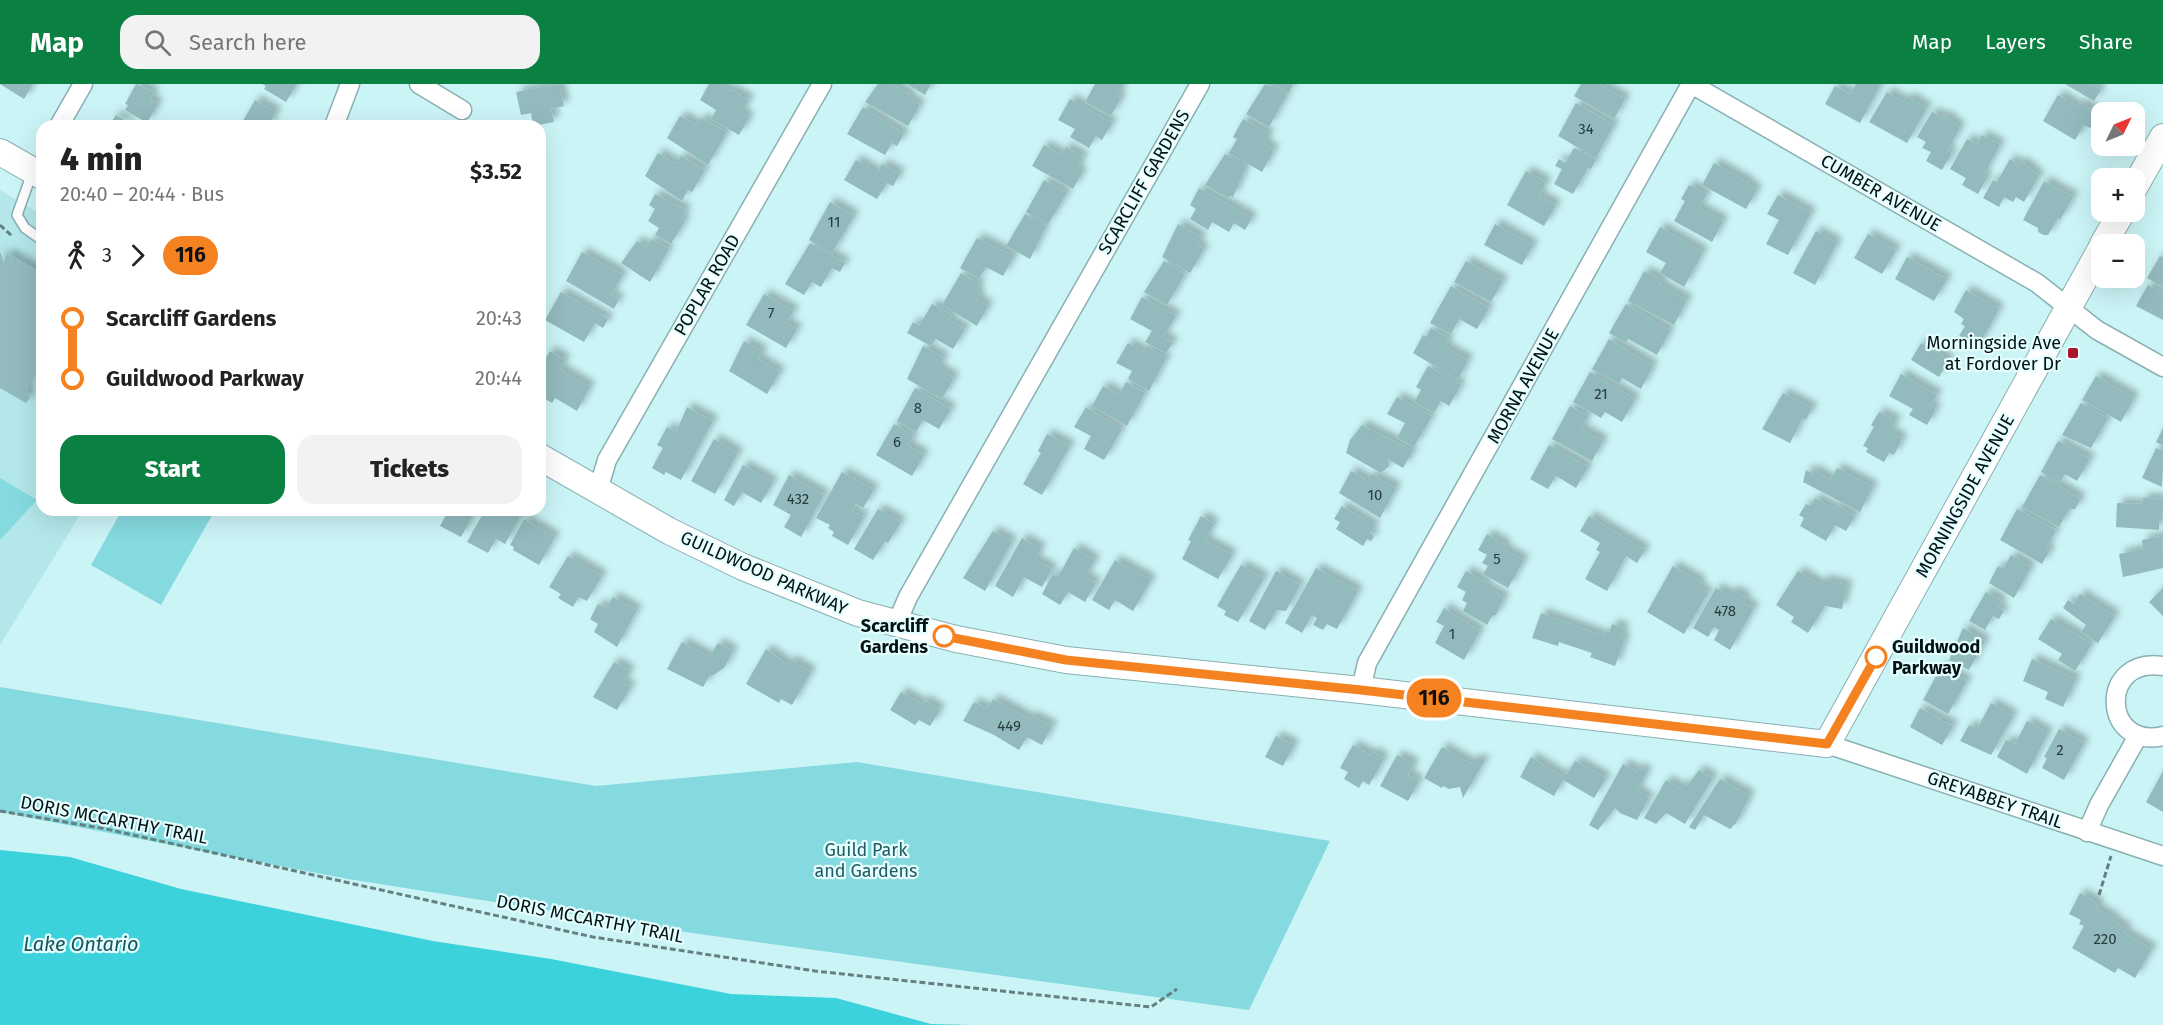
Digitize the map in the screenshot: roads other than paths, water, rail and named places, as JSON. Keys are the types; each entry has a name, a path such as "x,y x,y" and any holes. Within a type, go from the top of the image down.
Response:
{"street":[{"path":"62,120 83,84"},
{"path":"336,120 350,84"},
{"path":"419,84 462,110"},
{"name":"POPLAR ROAD","path":"598,489 607,460 822,84"},
{"name":"SCARCLIFF GARDENS","path":"896,625 908,597 1200,84"},
{"name":"CUMBER AVENUE","path":"1691,84 2037,283 2097,330 2163,367"},
{"name":"MORNA AVENUE","path":"1361,690 1367,663 1691,84"},
{"path":"2145,169 2163,138"},
{"path":"0,152 36,167"},
{"name":"MORNINGSIDE AVENUE","path":"1827,744 2091,266"},
{"name":"GUILDWOOD PARKWAY","path":"546,460 669,531 743,567 858,613 896,625 1066,660 1361,690 1827,744"},
{"path":"2163,666 2152,664 2130,672 2116,690 2117,713 2122,723 2138,736 2154,738 2163,736"},
{"path":"2087,832 2138,736"},
{"name":"GREYABBEY TRAIL","path":"1827,744 2163,856"}],"lane":[{"path":"36,172 23,192 17,215 25,228 36,236"}],"water":[{"name":"Lake Ontario","path":"0,850 70,857 181,889 433,941 551,959 731,994 836,998 931,1024 972,1025 0,1025"}],"place":[{"name":"Morningside Ave at Fordover Dr","path":"2073,353"},
{"name":"Scarcliff Gardens","path":"944,636"},
{"name":"Guildwood Parkway","path":"1876,657"}],"park label":[{"name":"Guild Park and Gardens","path":"866,860"}]}
